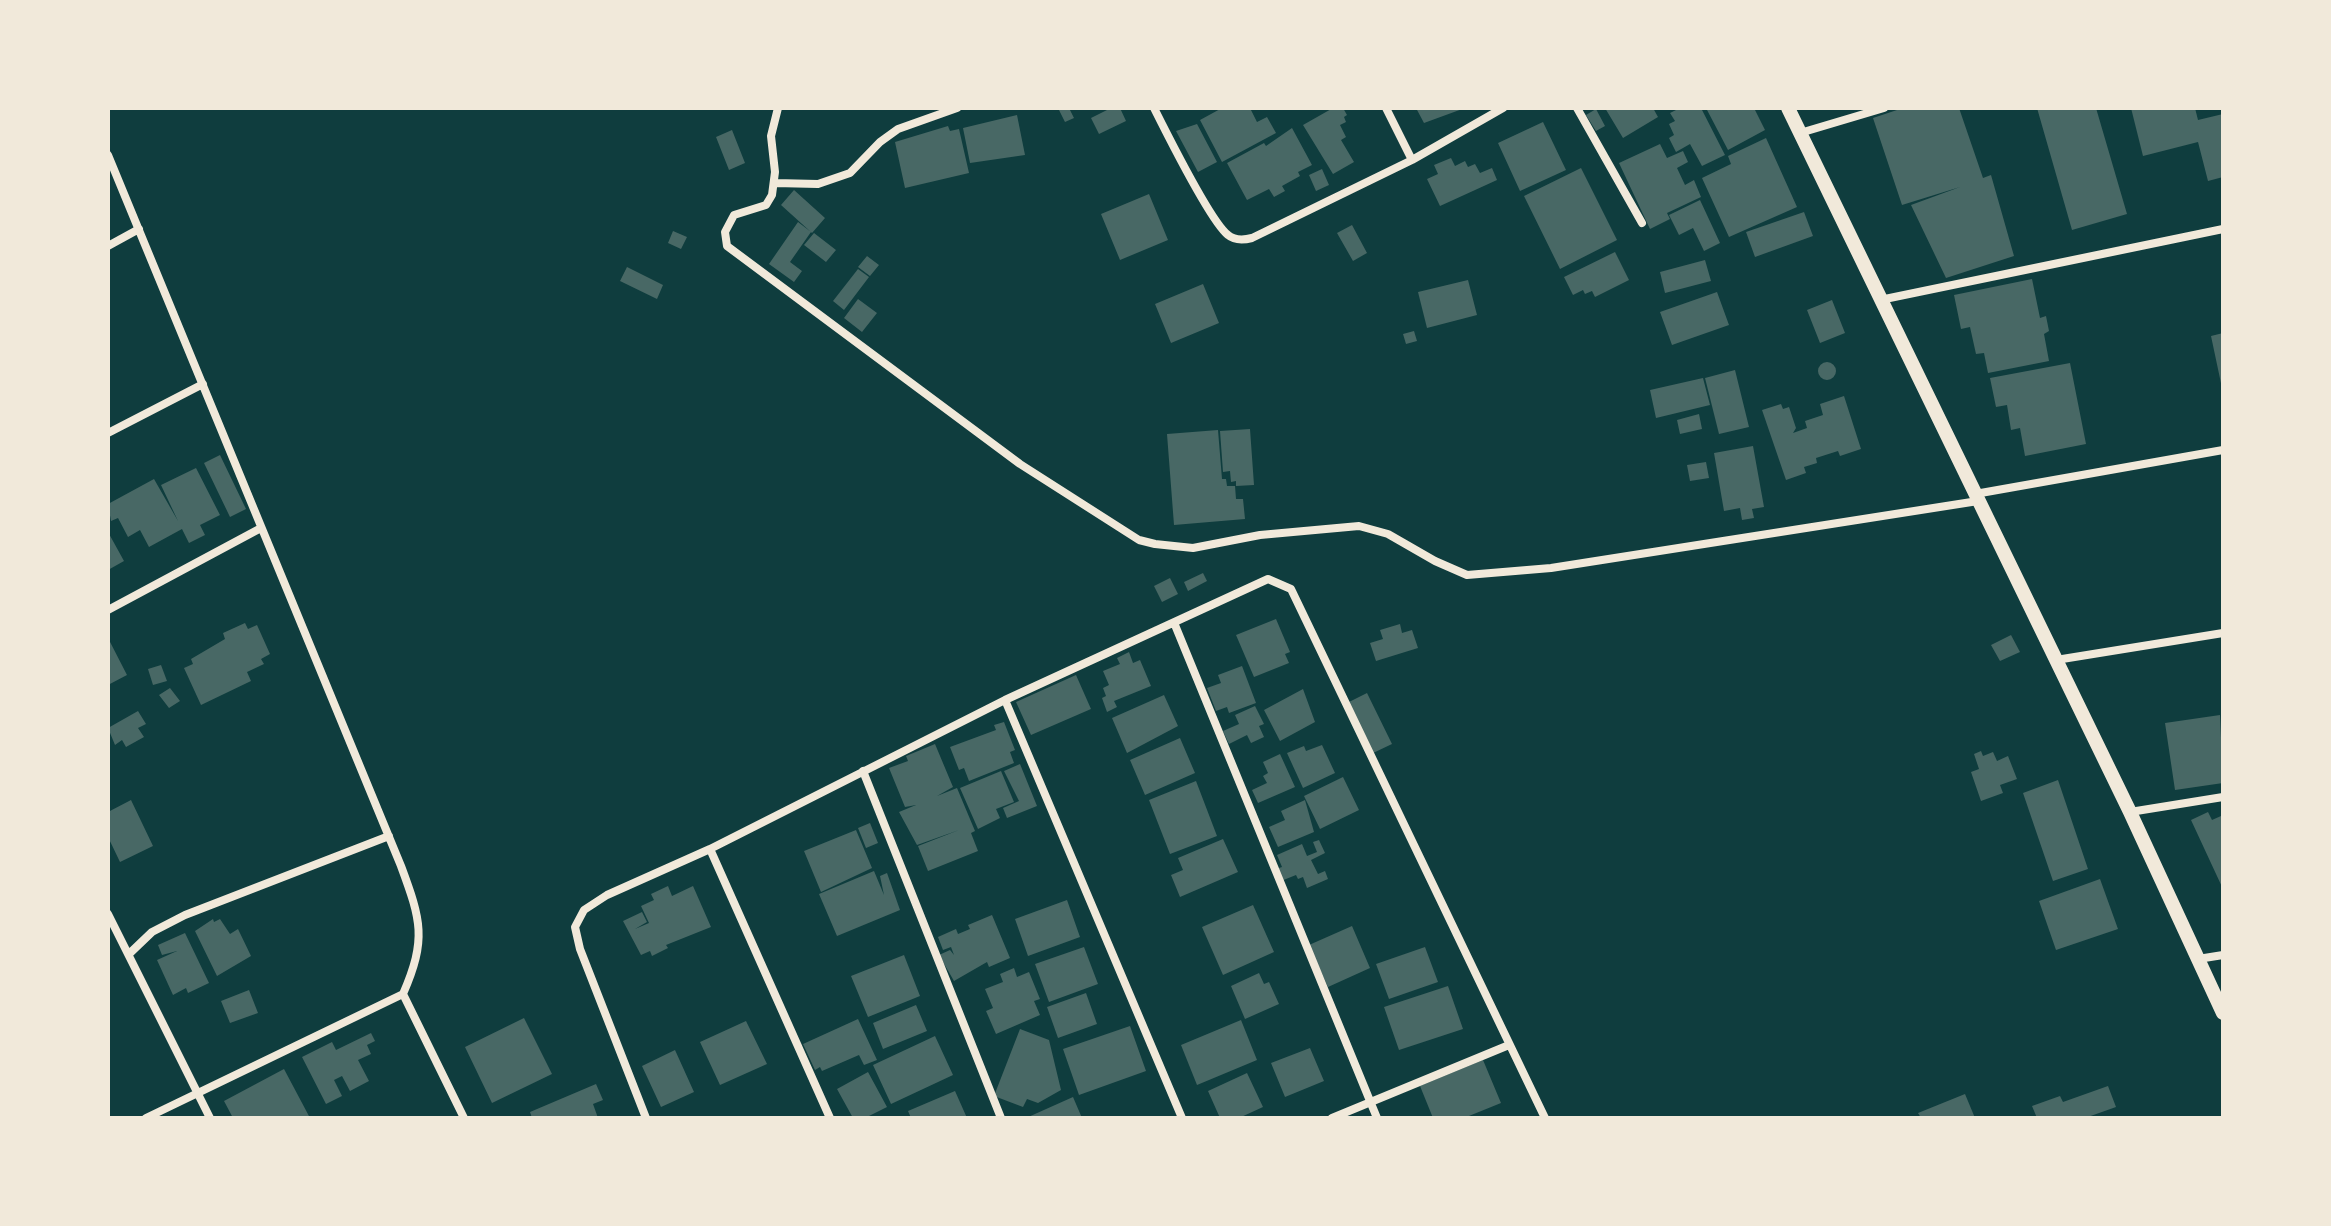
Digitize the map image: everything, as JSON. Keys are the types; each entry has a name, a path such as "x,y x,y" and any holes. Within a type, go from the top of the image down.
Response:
{"street":[{"path":"778,108 771,136 775,183 766,205 734,215 728,222 727,246 1020,464 1147,542 1193,548 1260,535 1359,526 1388,534 1467,575 1551,568 1977,498 2223,450"},
{"path":"775,183 818,184 850,173 880,142 898,129 957,108"},
{"path":"1386,108 1412,160"},
{"path":"1156,109 1215,217 1227,235 1236,240 1252,238 1412,160 1503,108"},
{"path":"1577,108 1642,223"},
{"path":"1788,108 2130,812 2223,1013"},
{"path":"1799,133 1884,108"},
{"path":"108,155 389,836 422,929 420,952 403,994 196,1091 146,1118"},
{"path":"108,246 139,229"},
{"path":"1880,300 2223,229"},
{"path":"108,433 203,384"},
{"path":"108,610 261,528"},
{"path":"646,1118 580,949 575,927 584,910 607,895 710,849 1005,700 1175,625 1258,582 1276,580 1291,589 1545,1118"},
{"path":"1175,625 1377,1118"},
{"path":"2056,660 2223,633"},
{"path":"1005,700 1182,1118"},
{"path":"863,771 1001,1118"},
{"path":"2130,812 2223,797"},
{"path":"129,954 152,932 185,915 389,836"},
{"path":"710,849 830,1118"},
{"path":"108,914 210,1118"},
{"path":"2198,959 2223,955"},
{"path":"403,994 464,1118"},
{"path":"1332,1118 1509,1045"}],"building":[{"path":"1058,108 1069,108 1074,118 1065,122"},
{"path":"1111,108 1120,108 1126,121 1099,134 1091,118"},
{"path":"1222,108 1250,108 1257,122 1267,117 1276,133 1222,162 1200,120"},
{"path":"1333,108 1343,108 1347,115 1344,117 1346,122 1340,125 1346,137 1341,140 1354,162 1333,174 1303,125"},
{"path":"1416,108 1465,108 1424,123"},
{"path":"1605,108 1653,108 1658,117 1623,138"},
{"path":"1680,108 1701,108 1725,155 1702,166 1690,144 1676,152 1669,138 1674,135 1669,124 1675,121 1670,113"},
{"path":"1706,108 1754,108 1765,130 1728,150"},
{"path":"1903,108 1959,108 1983,178 1991,175 2014,256 1946,278 1911,205 1960,187 1902,205 1873,118"},
{"path":"2037,108 2096,108 2127,214 2072,230"},
{"path":"2131,108 2195,108 2198,120 2223,114 2223,177 2208,181 2198,142 2143,156"},
{"path":"1596,109 1605,126 1596,131 1586,115"},
{"path":"1017,115 1025,155 970,163 963,128"},
{"path":"1543,122 1566,170 1520,191 1498,143"},
{"path":"1197,124 1217,162 1198,172 1176,131"},
{"path":"948,126 950,131 959,129 969,173 905,188 895,142"},
{"path":"1292,128 1312,165 1298,172 1300,176 1282,186 1285,191 1274,197 1269,189 1247,200 1227,163 1264,143 1266,146"},
{"path":"732,130 745,163 729,170 716,137"},
{"path":"1766,138 1797,207 1729,237 1702,178 1731,164 1728,156"},
{"path":"1660,144 1667,158 1683,151 1688,162 1677,168 1685,185 1694,180 1701,197 1667,213 1670,219 1650,229 1619,163"},
{"path":"1451,158 1455,166 1465,161 1468,167 1475,164 1480,173 1492,168 1497,180 1440,206 1427,179 1438,174 1434,165"},
{"path":"1581,168 1617,240 1560,269 1524,196"},
{"path":"1322,169 1329,185 1316,191 1309,175"},
{"path":"794,190 825,218 812,233 781,205"},
{"path":"1149,194 1168,240 1120,260 1101,214"},
{"path":"1700,200 1720,243 1704,251 1693,228 1679,235 1669,215"},
{"path":"1804,212 1813,236 1755,257 1746,232"},
{"path":"798,222 811,232 790,262 802,271 794,282 769,264"},
{"path":"1352,225 1367,253 1353,261 1337,233"},
{"path":"673,231 687,237 681,249 668,243"},
{"path":"814,233 836,250 826,262 804,245"},
{"path":"1615,252 1629,280 1595,297 1592,291 1585,294 1583,290 1573,295 1564,277"},
{"path":"867,256 879,265 870,276 858,267"},
{"path":"1705,260 1711,281 1665,293 1660,272"},
{"path":"627,267 663,285 657,299 620,281"},
{"path":"858,269 869,277 844,310 833,301"},
{"path":"2032,279 2040,318 2046,316 2049,331 2044,334 2049,361 1988,373 1984,353 1976,354 1970,327 1961,329 1954,295"},
{"path":"1468,280 1477,315 1427,328 1418,292"},
{"path":"1203,284 1219,323 1171,343 1155,304"},
{"path":"1717,292 1729,325 1672,345 1660,312"},
{"path":"858,299 877,313 862,332 844,318"},
{"path":"1832,300 1845,333 1820,343 1807,310"},
{"path":"1414,331 1417,341 1406,344 1403,334"},
{"path":"2223,333 2223,388 2222,388 2211,336"},
{"path":"1823,362 1831,362 1836,371 1834,378 1823,380 1818,375 1818,367"},
{"path":"2070,363 2086,444 2025,456 2020,428 2011,430 2007,405 1996,407 1990,378"},
{"path":"1735,370 1749,427 1719,434 1705,378"},
{"path":"1703,378 1710,405 1656,418 1650,390"},
{"path":"1844,396 1861,449 1840,456 1838,451 1816,458 1817,463 1804,467 1806,473 1786,480 1762,410 1781,404 1783,409 1789,407 1796,428 1793,433 1807,428 1805,421 1823,415 1820,404"},
{"path":"1699,414 1702,429 1680,434 1677,420"},
{"path":"1250,429 1254,485 1236,486 1236,481 1231,482 1230,471 1223,472 1220,431"},
{"path":"1218,430 1222,479 1226,479 1227,486 1235,486 1236,499 1243,499 1245,519 1174,525 1167,434"},
{"path":"1753,446 1764,507 1752,509 1754,518 1742,520 1740,508 1724,511 1714,453"},
{"path":"220,455 246,509 230,517 204,463"},
{"path":"1706,462 1709,478 1690,481 1687,465"},
{"path":"196,468 220,515 200,525 205,535 189,543 182,529 149,547 140,530 128,537 118,518 111,521 108,504 154,479 178,521 161,485"},
{"path":"108,532 124,561 108,570"},
{"path":"1203,573 1207,581 1188,591 1184,582"},
{"path":"1170,578 1178,594 1162,602 1154,586"},
{"path":"1276,619 1290,652 1285,654 1289,663 1254,677 1236,635"},
{"path":"245,623 248,629 257,625 270,654 261,659 264,664 247,672 251,681 201,705 184,668 193,664 191,659 225,639 223,633"},
{"path":"1400,624 1402,633 1412,630 1418,648 1376,661 1370,643 1383,639 1380,630"},
{"path":"2011,635 2020,652 2000,661 1991,645"},
{"path":"108,638 127,675 108,685"},
{"path":"1129,652 1133,663 1140,660 1151,686 1114,701 1117,707 1107,712 1102,698 1106,696 1103,688 1109,685 1103,671 1120,664 1117,658"},
{"path":"161,665 167,681 153,685 148,669"},
{"path":"1242,666 1256,703 1229,713 1227,707 1216,711 1207,688 1221,683 1218,675"},
{"path":"1076,675 1091,709 1031,735 1016,702"},
{"path":"170,688 180,701 169,708 159,695"},
{"path":"1303,689 1315,722 1280,741 1264,710"},
{"path":"1367,693 1392,744 1371,754 1347,703"},
{"path":"1164,695 1178,726 1127,753 1112,718"},
{"path":"1255,706 1264,724 1259,726 1264,737 1251,743 1247,735 1229,744 1223,731 1239,724 1235,715"},
{"path":"138,711 146,724 138,728 144,737 126,747 122,740 115,745 108,728"},
{"path":"2220,715 2223,783 2175,790 2165,723"},
{"path":"1004,722 1015,750 1010,752 1014,763 969,781 964,768 959,770 950,747 996,730 994,725"},
{"path":"1180,738 1195,773 1145,795 1130,760"},
{"path":"935,744 953,787 937,796 957,788 975,831 971,833 978,851 928,871 918,846 959,830 917,845 899,812 916,805 905,807 889,768 908,761 906,756"},
{"path":"1322,745 1335,773 1303,788 1287,753 1304,746 1306,751"},
{"path":"1981,751 1983,756 1993,752 1997,761 2008,756 2017,779 2000,785 2003,793 1981,801 1971,772 1979,769 1974,754"},
{"path":"1280,754 1295,787 1258,803 1252,790 1267,783 1263,776 1268,773 1263,762"},
{"path":"1020,764 1037,806 1007,818 1003,808 1019,801 1004,771"},
{"path":"1001,771 1014,802 996,809 1000,818 978,829 960,788"},
{"path":"1343,777 1359,810 1320,829 1304,796"},
{"path":"2058,780 2088,869 2053,881 2023,793"},
{"path":"1196,781 1217,836 1170,854 1149,800"},
{"path":"131,800 153,846 120,862 108,837 108,812"},
{"path":"1305,800 1314,832 1278,847 1269,827 1285,820 1281,811"},
{"path":"2208,812 2212,820 2221,816 2223,820 2223,889 2191,820"},
{"path":"870,823 878,843 866,848 858,828"},
{"path":"856,830 872,868 821,892 804,851"},
{"path":"1223,839 1238,872 1180,897 1171,875 1183,870 1178,858"},
{"path":"1319,840 1325,853 1311,860 1318,874 1325,871 1328,879 1307,888 1303,877 1298,879 1296,875 1281,881 1276,869 1282,867 1277,855 1302,844 1307,856 1317,852 1313,842"},
{"path":"874,871 884,895 880,876 887,873 900,910 837,936 819,894"},
{"path":"2100,879 2118,929 2056,950 2039,901"},
{"path":"668,886 672,896 693,886 711,927 666,945 668,948 652,956 650,951 641,955 623,921 642,912 647,922 635,929 649,923 641,906 654,900 651,894"},
{"path":"1067,900 1080,937 1028,956 1015,919"},
{"path":"1253,905 1274,952 1223,975 1202,927"},
{"path":"992,915 1010,958 989,967 987,962 954,981 939,955 950,950 954,955 951,947 943,950 938,937 956,929 958,934 970,929 968,925"},
{"path":"213,919 214,922 220,919 230,934 238,929 251,956 217,976 195,931"},
{"path":"1352,926 1370,968 1328,987 1309,945"},
{"path":"185,933 209,983 188,993 186,988 173,995 157,960 177,951 162,955 158,945"},
{"path":"1084,947 1098,984 1049,1002 1035,964"},
{"path":"1425,947 1438,982 1389,999 1376,964"},
{"path":"904,955 920,996 868,1017 851,976"},
{"path":"1014,968 1017,977 1029,972 1040,999 1034,1001 1040,1015 996,1034 986,1011 993,1008 985,989 1003,982 1000,974"},
{"path":"1259,973 1264,984 1269,982 1279,1004 1245,1019 1231,986"},
{"path":"1448,986 1463,1029 1399,1050 1384,1007"},
{"path":"249,990 258,1013 230,1023 221,1001"},
{"path":"1086,993 1097,1024 1058,1038 1047,1007"},
{"path":"916,1005 927,1031 883,1049 873,1023"},
{"path":"524,1018 552,1074 492,1103 465,1047"},
{"path":"858,1019 877,1060 864,1065 859,1055 822,1071 820,1067 815,1070 803,1044"},
{"path":"1241,1020 1257,1060 1197,1085 1181,1045"},
{"path":"746,1021 767,1064 720,1085 700,1042"},
{"path":"1130,1026 1146,1071 1079,1095 1063,1049"},
{"path":"1020,1029 1049,1040 1061,1090 1038,1103 1027,1099 1023,1107 994,1096"},
{"path":"371,1033 375,1041 367,1045 371,1054 358,1060 369,1081 350,1091 342,1076 334,1080 342,1096 326,1104 302,1057 332,1042 336,1050"},
{"path":"935,1036 953,1075 891,1104 873,1065"},
{"path":"1310,1048 1324,1081 1285,1097 1271,1063"},
{"path":"675,1050 694,1092 661,1107 642,1066"},
{"path":"1483,1060 1501,1103 1464,1118 1433,1118 1420,1086"},
{"path":"284,1069 310,1118 233,1118 224,1101"},
{"path":"868,1072 887,1107 865,1118 853,1118 837,1089"},
{"path":"1247,1073 1263,1107 1239,1118 1220,1118 1208,1091"},
{"path":"596,1084 603,1100 593,1104 598,1118 532,1118 530,1112"},
{"path":"2108,1086 2116,1107 2085,1118 2037,1118 2032,1106 2060,1096 2063,1102"},
{"path":"955,1091 967,1118 911,1118 908,1111"},
{"path":"1965,1094 1975,1118 1921,1118 1918,1113"},
{"path":"1073,1097 1082,1118 1026,1118"}]}
